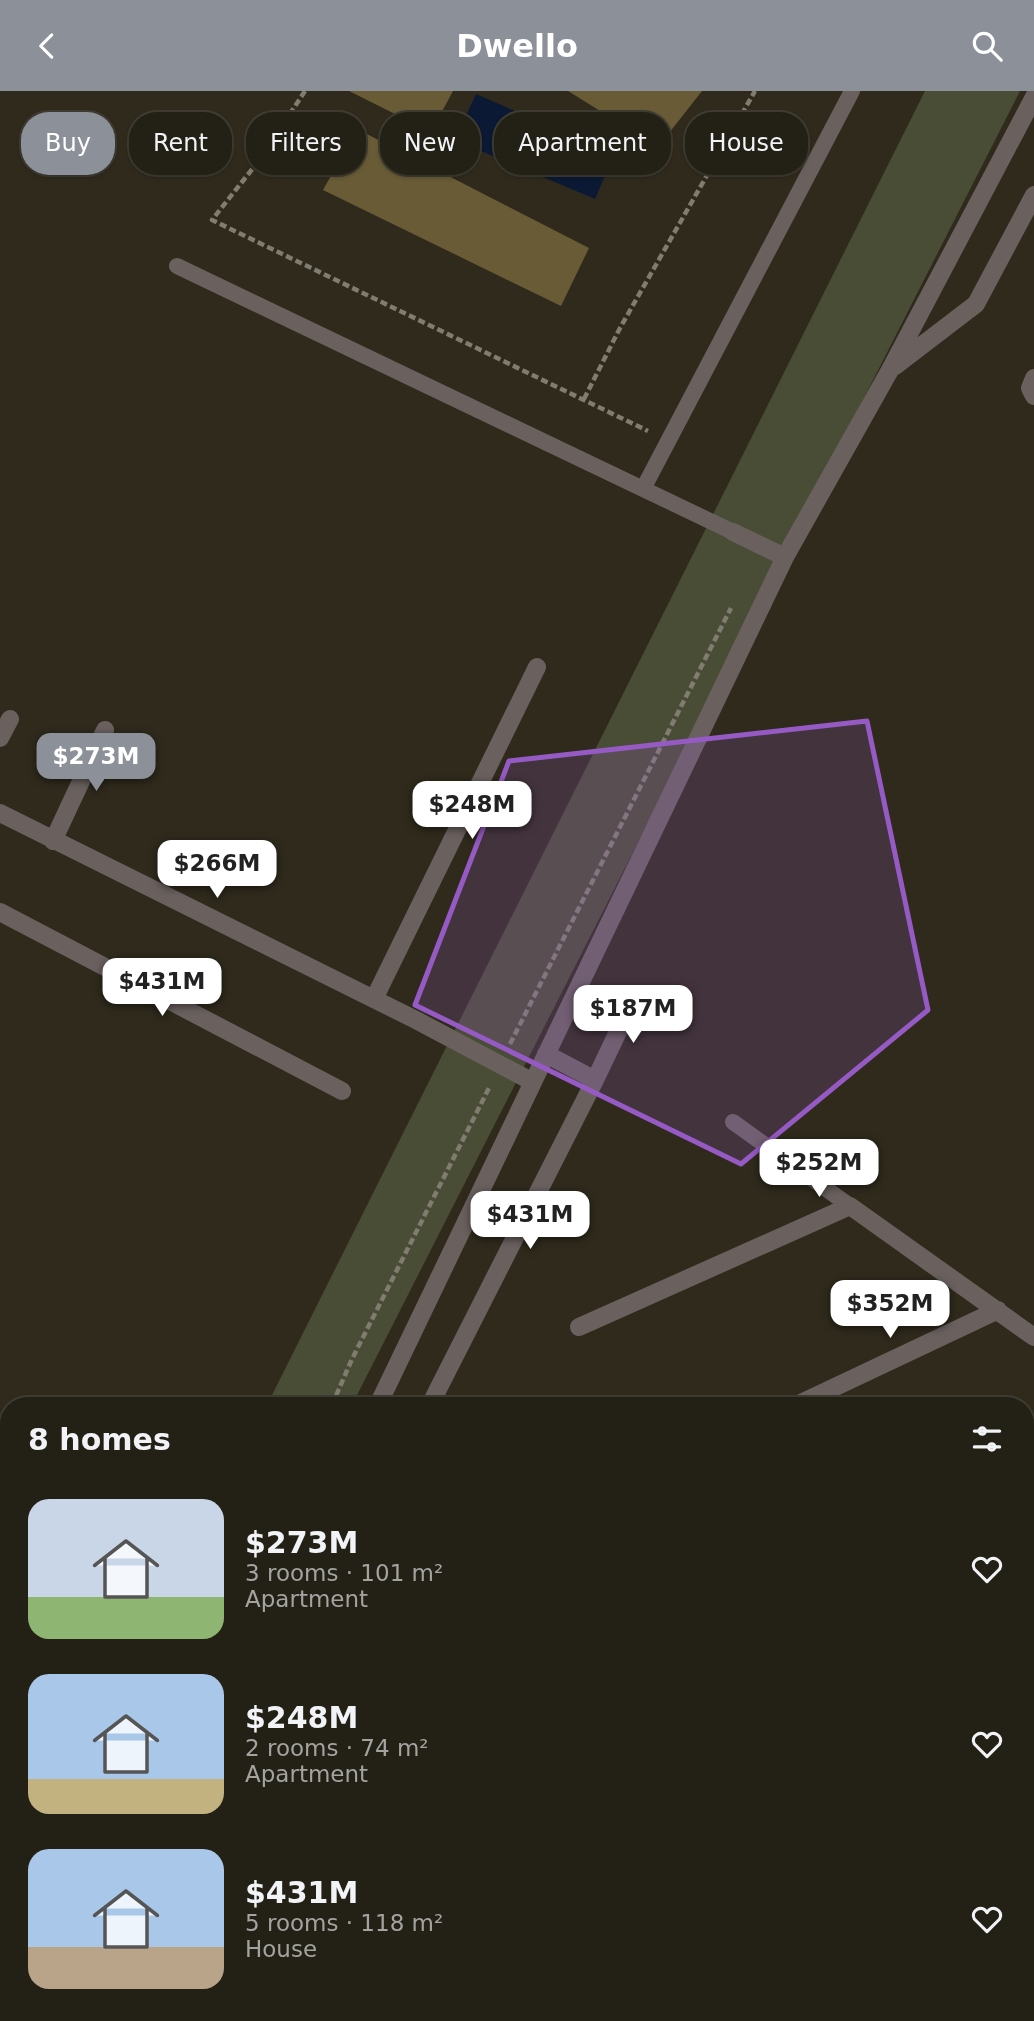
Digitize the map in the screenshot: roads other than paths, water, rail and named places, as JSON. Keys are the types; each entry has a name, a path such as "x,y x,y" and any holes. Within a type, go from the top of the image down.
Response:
{"street":[{"path":"382,1397 785,557 890,370 1034,97"},
{"path":"890,370 976,304 1034,195"},
{"path":"1034,378 1030,388 1034,396"},
{"path":"733,531 785,557"},
{"path":"374,999 537,667"},
{"path":"0,738 9,719"},
{"path":"53,841 105,730"},
{"path":"0,813 374,999 533,1082"},
{"path":"0,912 342,1091"},
{"path":"434,1397 595,1080 636,993"},
{"path":"546,1054 595,1080"},
{"path":"579,1327 850,1206 1034,1337"},
{"path":"814,1397 998,1310"}],"lane":[{"path":"643,489 852,91"},
{"path":"177,266 733,531"},
{"path":"733,1122 850,1206"}],"water":[{"path":"476,94 517,112 494,112 494,156 480,151 480,112 468,112"},
{"path":"538,175 605,175 595,199"}]}
